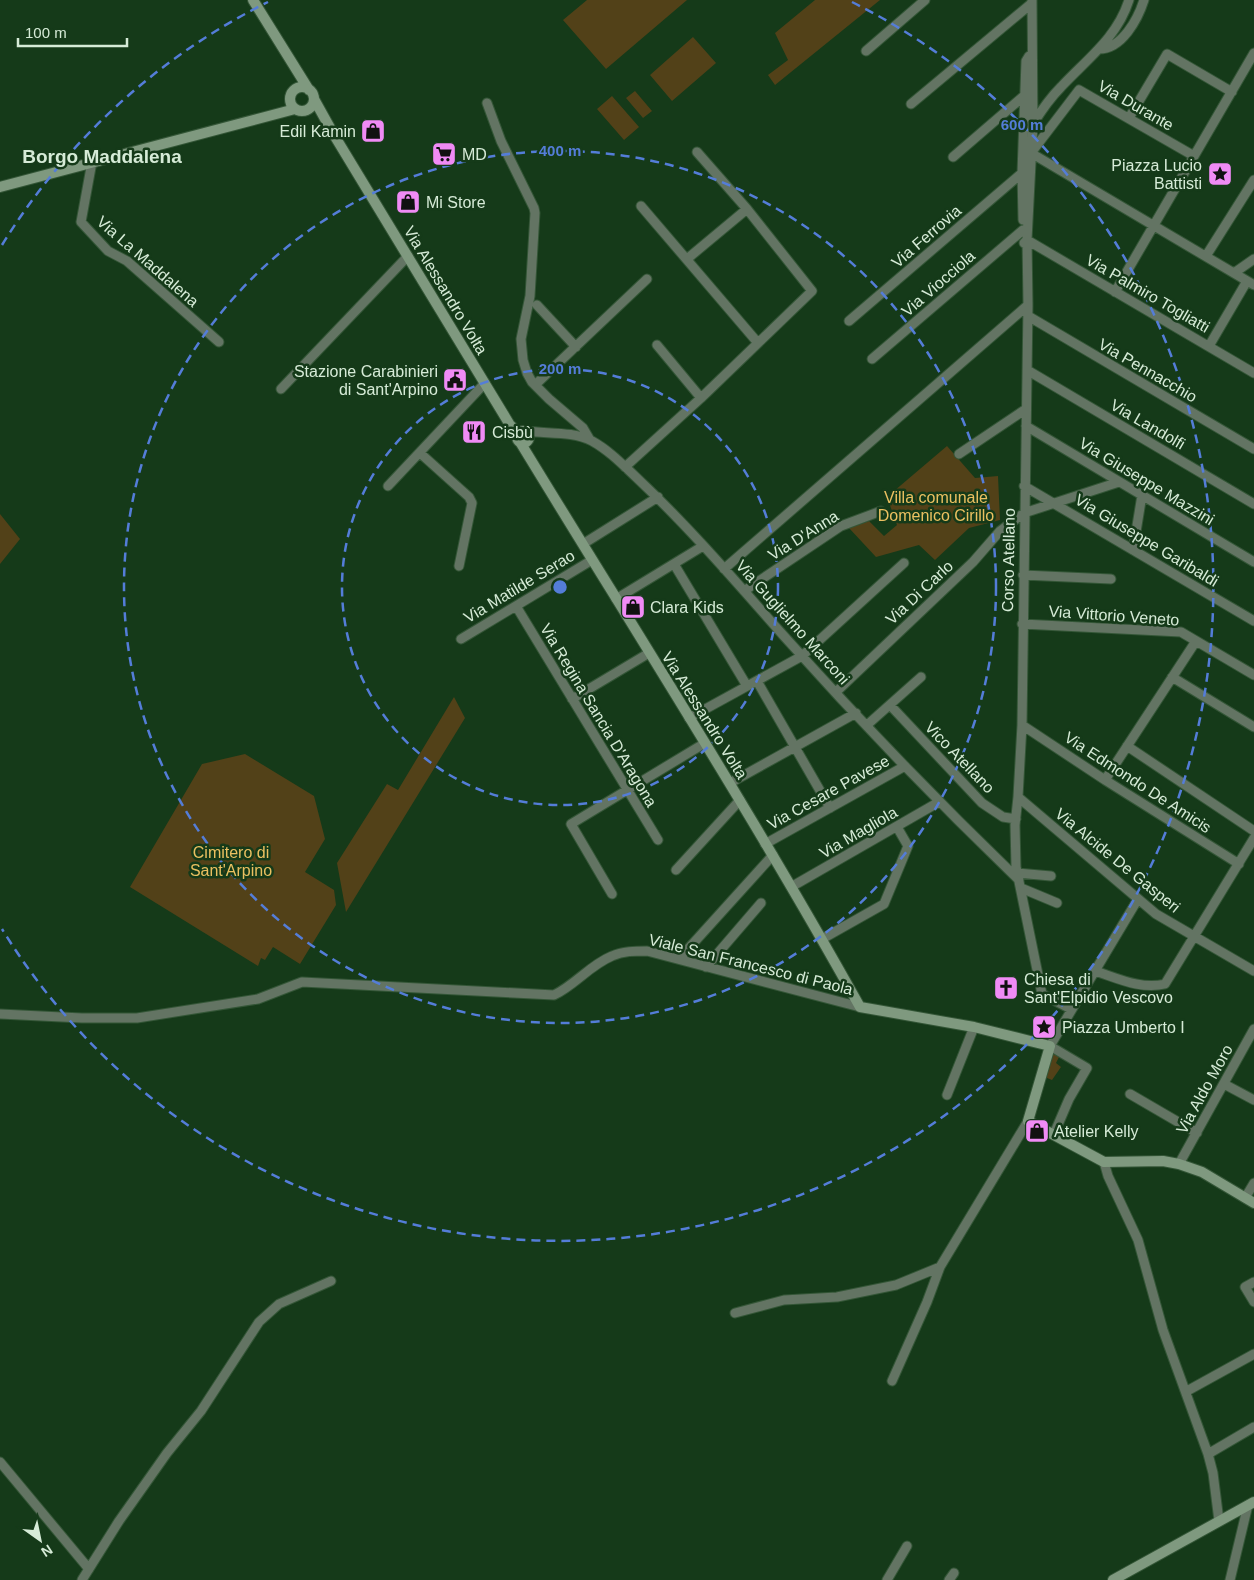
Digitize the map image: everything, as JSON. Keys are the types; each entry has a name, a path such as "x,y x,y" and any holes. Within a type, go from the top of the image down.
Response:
{"street":[{"path":"253,0 310,90 314,99 312,106 307,110 299,111 292,104 291,93 303,87 310,90"},
{"path":"866,51 925,0"},
{"path":"1033,124 1045,105 1099,49 1121,20 1129,0"},
{"path":"1099,49 1110,48 1116,44 1138,15 1144,0"},
{"path":"1027,240 1022,243 1022,173 1026,61 1032,50 1032,2"},
{"path":"911,104 1032,2"},
{"name":"Corso Atellano","path":"1032,50 1033,124 1027,240 1028,316 1024,486 1022,725 1016,818 1016,855 1019,880 1042,994 1070,1009"},
{"path":"1116,292 1254,53"},
{"path":"1128,118 1168,54 1232,92"},
{"path":"294,66 297,75 296,89"},
{"name":"Via Durante","path":"1031,153 1079,90 1194,156"},
{"path":"953,157 1025,95"},
{"name":"Via Alessandro Volta","path":"314,99 510,425 526,435 592,560 730,783 860,1007"},
{"path":"487,103 500,141 535,213 530,296 521,339 521,349 527,373 535,385 583,428 590,440"},
{"path":"0,187 255,119 292,104"},
{"name":"Via Alessandro Volta","path":"307,110 316,116 334,135"},
{"path":"625,467 701,398 812,291 747,209 697,152"},
{"path":"1031,153 1251,283 1209,346"},
{"name":"Via La Maddalena","path":"92,162 81,222 108,251 127,261 219,342"},
{"name":"Via Ferrovia","path":"849,321 1022,173"},
{"path":"1206,256 1251,192 1254,180"},
{"path":"641,206 758,343"},
{"path":"687,259 747,209"},
{"name":"Via Viocciola","path":"872,359 1023,230"},
{"name":"Via Palmiro Togliatti","path":"1027,240 1254,373"},
{"path":"281,389 408,256"},
{"path":"1234,273 1254,259"},
{"path":"535,385 647,279"},
{"path":"537,305 576,347"},
{"path":"724,569 1028,305"},
{"name":"Via Pennacchio","path":"1028,316 1254,449"},
{"path":"657,344 701,398"},
{"name":"Via Landolfi","path":"1027,370 1254,504"},
{"path":"388,486 485,383"},
{"path":"959,454 1026,409"},
{"name":"Via Giuseppe Mazzini","path":"1026,426 1254,562"},
{"name":"Via Guglielmo Marconi","path":"526,435 578,436 590,440 625,467 658,498 703,546 802,656 939,802 1019,880"},
{"path":"420,453 469,497 472,503 459,566"},
{"path":"1024,513 1119,482"},
{"name":"Via Giuseppe Garibaldi","path":"1024,486 1254,621"},
{"path":"1134,550 1142,495"},
{"path":"583,544 658,498"},
{"name":"Via D'Anna","path":"744,591 840,526 881,511"},
{"name":"Via Di Carlo","path":"836,692 973,562 1000,531 1024,513"},
{"path":"616,599 703,546"},
{"name":"Via Matilde Serao","path":"461,638 592,560"},
{"path":"689,718 802,656 904,563"},
{"path":"674,564 747,686"},
{"path":"1023,575 1110,579"},
{"name":"Via Regina Sancia D'Aragona","path":"516,606 658,840"},
{"name":"Via Vittorio Veneto","path":"1022,624 1181,632 1254,674"},
{"path":"1105,780 1196,641"},
{"path":"572,699 649,653"},
{"path":"867,725 921,677"},
{"path":"1172,677 1254,726"},
{"path":"757,681 830,808"},
{"name":"Vico Atellano","path":"890,705 982,803 1003,817 1016,818"},
{"path":"730,783 856,713"},
{"name":"Via Edmondo De Amicis","path":"1022,725 1105,780 1239,864"},
{"path":"612,894 571,824 705,743"},
{"path":"1127,746 1254,831"},
{"name":"Via Cesare Pavese","path":"765,844 905,766"},
{"name":"Via Alcide De Gasperi","path":"1018,797 1156,914 1254,971"},
{"path":"676,870 740,800"},
{"name":"Via Magliola","path":"791,887 939,802"},
{"path":"822,939 884,904 908,846 897,827"},
{"path":"1095,971 1136,984 1165,984 1254,838"},
{"path":"679,959 773,855"},
{"path":"1006,867 1016,855"},
{"path":"1019,880 1052,876"},
{"path":"1019,880 1057,903"},
{"path":"892,1381 927,1302 940,1267 1028,1121 1050,1046 1070,1009 1138,899"},
{"path":"706,967 761,903"},
{"name":"Viale San Francesco di Paola","path":"0,1014 82,1018 137,1018 258,999 302,982 554,995 595,966 613,956 629,952 647,951 860,1007 974,1026 1050,1046"},
{"path":"947,1095 974,1026"},
{"name":"Via Aldo Moro","path":"1179,1164 1254,1029"},
{"path":"1050,1046 1087,1068 1069,1099 1054,1134"},
{"path":"1224,1084 1254,1100"},
{"path":"1130,1094 1197,1133"},
{"path":"1028,1121 1104,1162 1163,1161 1179,1164 1202,1172 1250,1200 1254,1184"},
{"path":"1104,1162 1108,1176 1138,1240 1163,1330 1208,1454 1213,1474 1219,1521"},
{"path":"734,1313 784,1300 837,1297 896,1285 940,1267"},
{"path":"82,1580 119,1521 167,1453 201,1411 259,1322 280,1304 331,1281"},
{"path":"1250,1284 1254,1302"},
{"path":"1187,1392 1254,1354"},
{"path":"1208,1454 1254,1427"},
{"path":"0,1462 89,1569"},
{"path":"1113,1580 1251,1504"},
{"path":"1230,1580 1251,1504"},
{"path":"887,1580 908,1546"}],"green space":[{"path":"587,0 687,0 606,69 563,20"},
{"path":"815,0 880,0 775,85 768,75 788,60 775,33"},
{"path":"693,37 716,63 672,101 650,75"},
{"path":"635,91 652,111 643,118 626,98"},
{"path":"612,96 639,127 624,140 597,109"},
{"name":"Villa comunale Domenico Cirillo","path":"947,446 975,478 998,476 1000,520 969,528 935,560 919,545 876,557 849,528 869,521 884,536 897,525 887,497"},
{"path":"0,514 20,539 0,564"},
{"path":"454,697 465,718 346,912 337,863 387,784 398,790"},
{"name":"Cimitero di Sant'Arpino","path":"245,754 314,796 325,839 305,872 334,890 336,905 300,964 273,947 265,960 261,958 258,966 130,887 202,764"},
{"path":"1050,1049 1060,1055 1056,1063 1061,1067 1052,1080 1042,1076"}],"place":[{"name":"Edil Kamin","path":"373,131"},
{"name":"MD","path":"444,154"},
{"name":"Piazza Lucio Battisti","path":"1220,174"},
{"name":"Mi Store","path":"408,202"},
{"name":"Stazione Carabinieri di Sant'Arpino","path":"455,380"},
{"name":"Cisbù","path":"474,432"},
{"name":"Clara Kids","path":"633,607"},
{"name":"Chiesa di Sant'Elpidio Vescovo","path":"1006,988"},
{"name":"Piazza Umberto I","path":"1044,1027"},
{"name":"Atelier Kelly","path":"1037,1131"}],"district":[{"name":"Borgo Maddalena","path":"102,156"}]}
